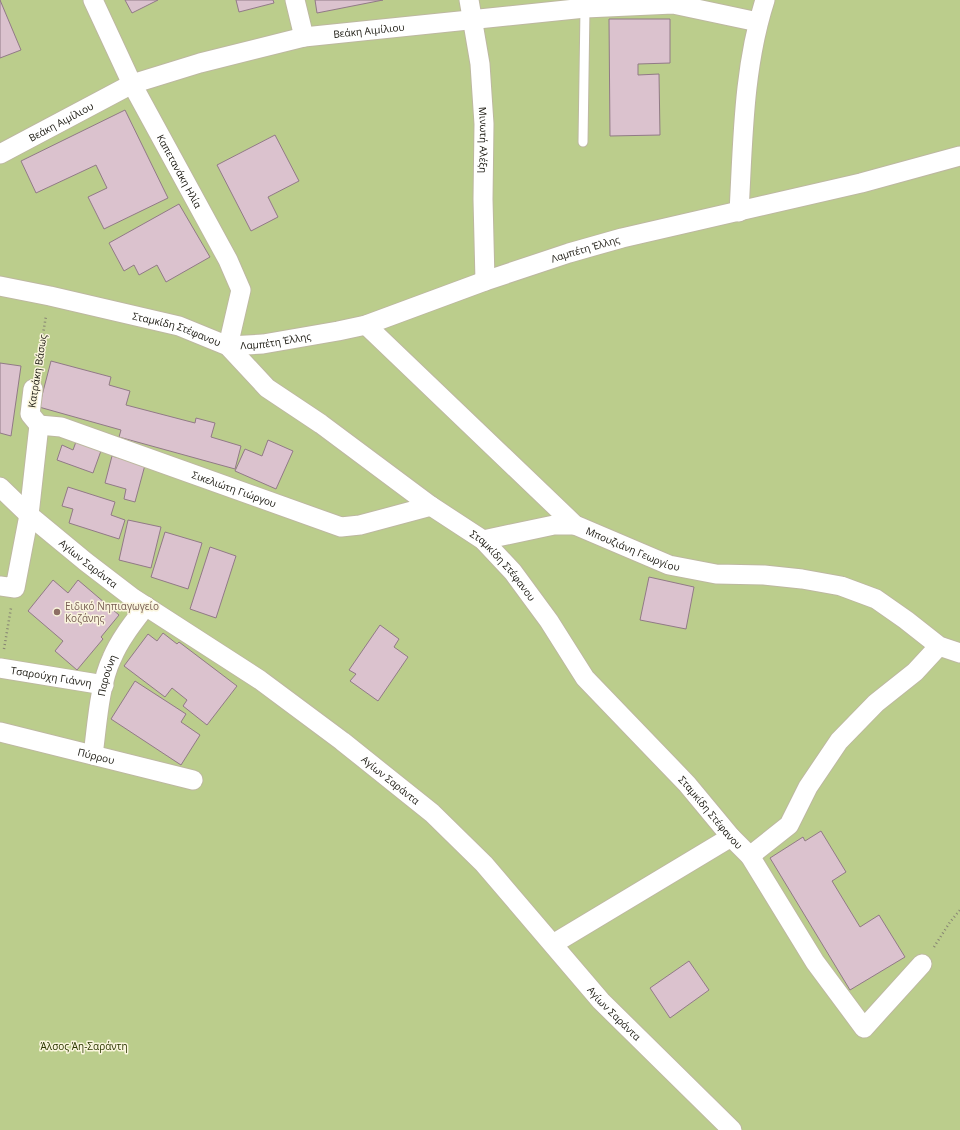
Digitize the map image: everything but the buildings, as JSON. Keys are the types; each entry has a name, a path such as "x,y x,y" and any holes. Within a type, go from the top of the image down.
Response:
{"street":[{"name":"Καπετανάκη Ηλία","path":"93,0 132,84 228,260 241,290 228,346"},
{"path":"295,0 304,37"},
{"name":"Μινωτή Αλέξη","path":"469,0 480,64 484,124 483,199 485,281"},
{"path":"739,212 746,93 758,22 765,0"},
{"name":"Βεάκη Αιμίλιου","path":"0,154 132,84 200,63 304,37 585,8 673,4 758,22"},
{"name":"Λαμπέτη Έλλης","path":"228,346 263,344 338,332 366,325 485,281 569,253 622,238 861,183 960,156"},
{"name":"Σταμκίδη Στέφανου","path":"0,286 179,326 228,346 267,388 320,424 431,506 483,540 513,572 549,621 585,678 688,784 731,836 750,856 815,962 864,1028 922,964"},
{"name":"Μπουζιάνη Γεωργίου","path":"366,325 575,525 669,565 716,574 772,576 802,579 841,586 876,599 906,620 938,646 960,653"},
{"name":"Κατράκη Βάσως","path":"33,389 30,414 39,425"},
{"path":"7,587 29,515 39,425"},
{"name":"Σικελιώτη Γιώργου","path":"39,425 61,427 341,527 360,525 431,506"},
{"name":"Αγίων Σαράντα","path":"0,487 29,515 86,562 146,606 260,680 348,745 432,813 484,864 601,1000 732,1130"},
{"path":"483,540 554,525 575,525"},
{"name":"Παρούνη","path":"93,755 104,685 111,659 124,635 146,606"},
{"path":"750,856 789,824 808,787 839,741 876,703 914,672 938,646"},
{"name":"Τσαρούχη Γιάννη","path":"0,668 104,685"},
{"name":"Πύρρου","path":"0,732 193,780"},
{"path":"553,944 731,836"}],"lane":[{"path":"583,142 585,8"}],"path":[{"name":"Κατράκη Βάσως","path":"33,389 50,296"},
{"path":"0,668 7,587"},
{"path":"922,964 950,922 960,910"}],"green space":[{"name":"Άλσος Άη-Σαράντη","path":"0,0 960,0 960,1130 0,1130"}],"place":[{"name":"Ειδικό Νηπιαγωγείο Κοζάνης","path":"57,612"}]}
